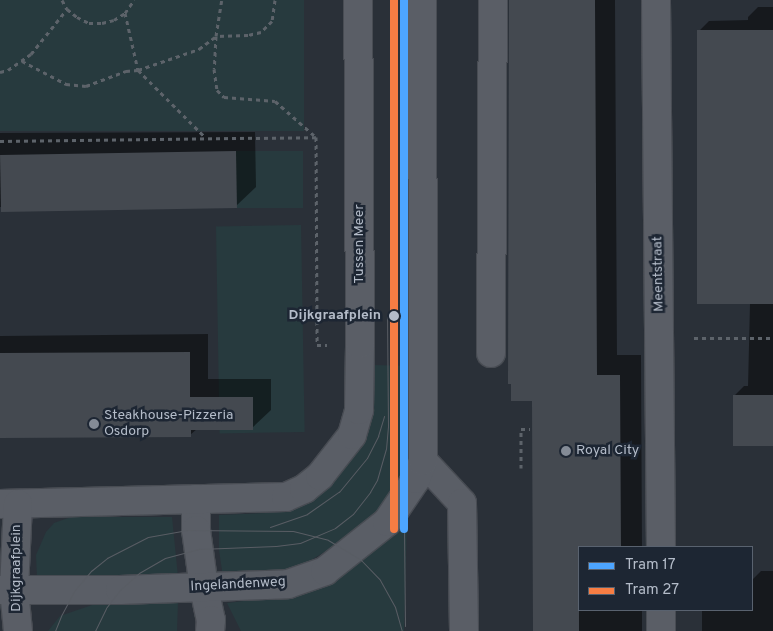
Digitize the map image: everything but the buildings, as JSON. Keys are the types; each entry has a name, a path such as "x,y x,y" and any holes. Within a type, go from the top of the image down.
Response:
{"street":[{"name":"Tussen Meer","path":"320,476 352,434 359,410 358,0"},
{"path":"422,0 423,461 462,503 464,631"},
{"path":"491,353 493,0"},
{"name":"Meentstraat","path":"656,0 661,546"},
{"name":"Ingelandenweg","path":"7,590 204,588 288,584 325,571 387,522 416,479 423,461"},
{"name":"Dijkgraafplein","path":"18,631 7,590 9,504 286,497 304,489 320,476"},
{"path":"196,500 196,530 204,588 211,620 210,631"},
{"path":"661,611 661,631"}],"path":[{"path":"62,0 67,9 83,20 102,24 114,20 125,13 134,0"},
{"path":"222,0 216,36 214,69 217,90 224,97 274,101 316,137 317,346 360,344"},
{"path":"22,61 66,84 86,86 126,71 138,70 199,49 216,36 248,35 261,32 272,21 275,0"},
{"path":"0,72 8,70 31,54 67,9"},
{"path":"125,13 138,70 207,138"},
{"path":"0,141 316,137"},
{"path":"694,338 773,338"},
{"path":"521,468 521,429 530,429"}],"green space":[{"path":"0,0 304,0 304,131 0,131"},
{"path":"236,151 303,151 303,208 236,208"},
{"path":"301,225 305,432 220,433 216,226"},
{"path":"372,365 417,366 416,440 402,478 381,508 367,522 334,546 300,567 281,574 223,577 219,550 219,515 266,513 283,509 318,494 332,485 360,443"},
{"path":"71,517 172,517 178,577 37,578 36,555 46,532 54,523"},
{"path":"407,521 404,631 241,631 227,603 286,596 365,556"},
{"path":"178,601 177,631 48,631 60,616 95,604"}],"tram line":[{"name":"27","path":"394,0 394,529"},
{"name":"17","path":"404,0 404,529"},
{"path":"95,631 106,608 120,590 139,573 165,558 199,549 276,546 300,543 335,528 353,514 377,480 386,449 388,427 387,316"},
{"path":"270,527 307,514 339,492 367,458 378,436 384,416"},
{"path":"404,529 405,626"},
{"path":"55,631 75,590 91,571 107,558 148,537 187,530 293,531 328,540 360,559 380,580 395,607 402,631"}],"place":[{"name":"Dijkgraafplein","path":"394,316"},
{"name":"Steakhouse-Pizzeria Osdorp","path":"94,424"},
{"name":"Royal City","path":"566,451"}]}
